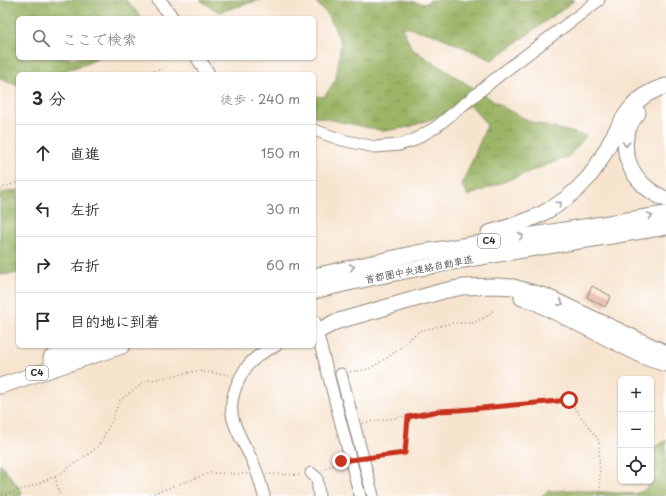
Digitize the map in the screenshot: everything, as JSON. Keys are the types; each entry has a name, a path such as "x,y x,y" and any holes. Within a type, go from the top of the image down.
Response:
{"highway":[{"path":"416,253 531,220 562,202 579,187 594,170 623,118 632,107 648,93 666,86"},
{"path":"666,96 648,103 634,118 625,144 629,166 635,175 651,192 666,198"},
{"name":"首都圏中央連絡自動車道","path":"316,276 416,253 666,214"},
{"name":"首都圏中央連絡自動車道","path":"316,291 414,269 512,251 666,227"},
{"path":"567,243 600,243 629,239 666,238"},
{"path":"316,329 338,330 476,290 496,296 508,295 533,302 627,341 666,360"},
{"path":"627,341 666,344"},
{"path":"627,341 666,353"},
{"path":"627,341 647,358 666,364"},
{"name":"C4","path":"0,377 79,348"},
{"name":"C4","path":"0,386 116,348"}],"main road":[{"path":"159,0 171,16"},
{"path":"199,60 207,72"}],"street":[{"path":"316,131 342,140 375,147 399,145 412,141 436,127 559,29 599,0"},
{"path":"316,333 360,496"},
{"path":"264,496 258,474 234,427 231,401 240,376 251,361 272,348"},
{"path":"341,374 373,496"},
{"path":"311,473 317,478 319,496"}],"path":[{"path":"150,72 163,69"},
{"path":"0,189 16,183"},
{"path":"341,374 369,369 390,356 419,331 452,323 473,323 486,317 496,296"},
{"path":"2,496 55,477 98,447 112,421 119,401 146,381 197,371 240,376"},
{"path":"354,424 408,417 439,411 569,400 599,441 600,496"},
{"path":"364,458 405,453 408,417"},
{"path":"146,496 210,473 298,476 325,470 341,461 350,460"},
{"path":"55,477 60,496"}],"green space":[{"path":"0,0 126,0 140,16 16,16 16,60 95,60 60,72 16,72 16,85 0,79"},
{"path":"200,0 260,0 219,12"},
{"path":"314,0 404,0 424,4 431,0 575,0 492,60 436,35 401,26 412,49 508,110 531,122 586,136 569,156 468,196 462,185 487,125 471,105 409,127 384,131 316,116 316,96 324,97 336,79 341,43 329,16"},
{"path":"16,190 16,273 0,275 0,193"},
{"path":"666,440 666,496 542,496 548,491 573,490 634,494 643,491 650,484 654,484 654,447"},
{"path":"0,463 22,492 20,496 0,496"}],"building":[{"path":"592,286 611,296 605,307 587,297"}],"route":[{"path":"341,461 405,453 408,417 439,411 569,400"}]}
